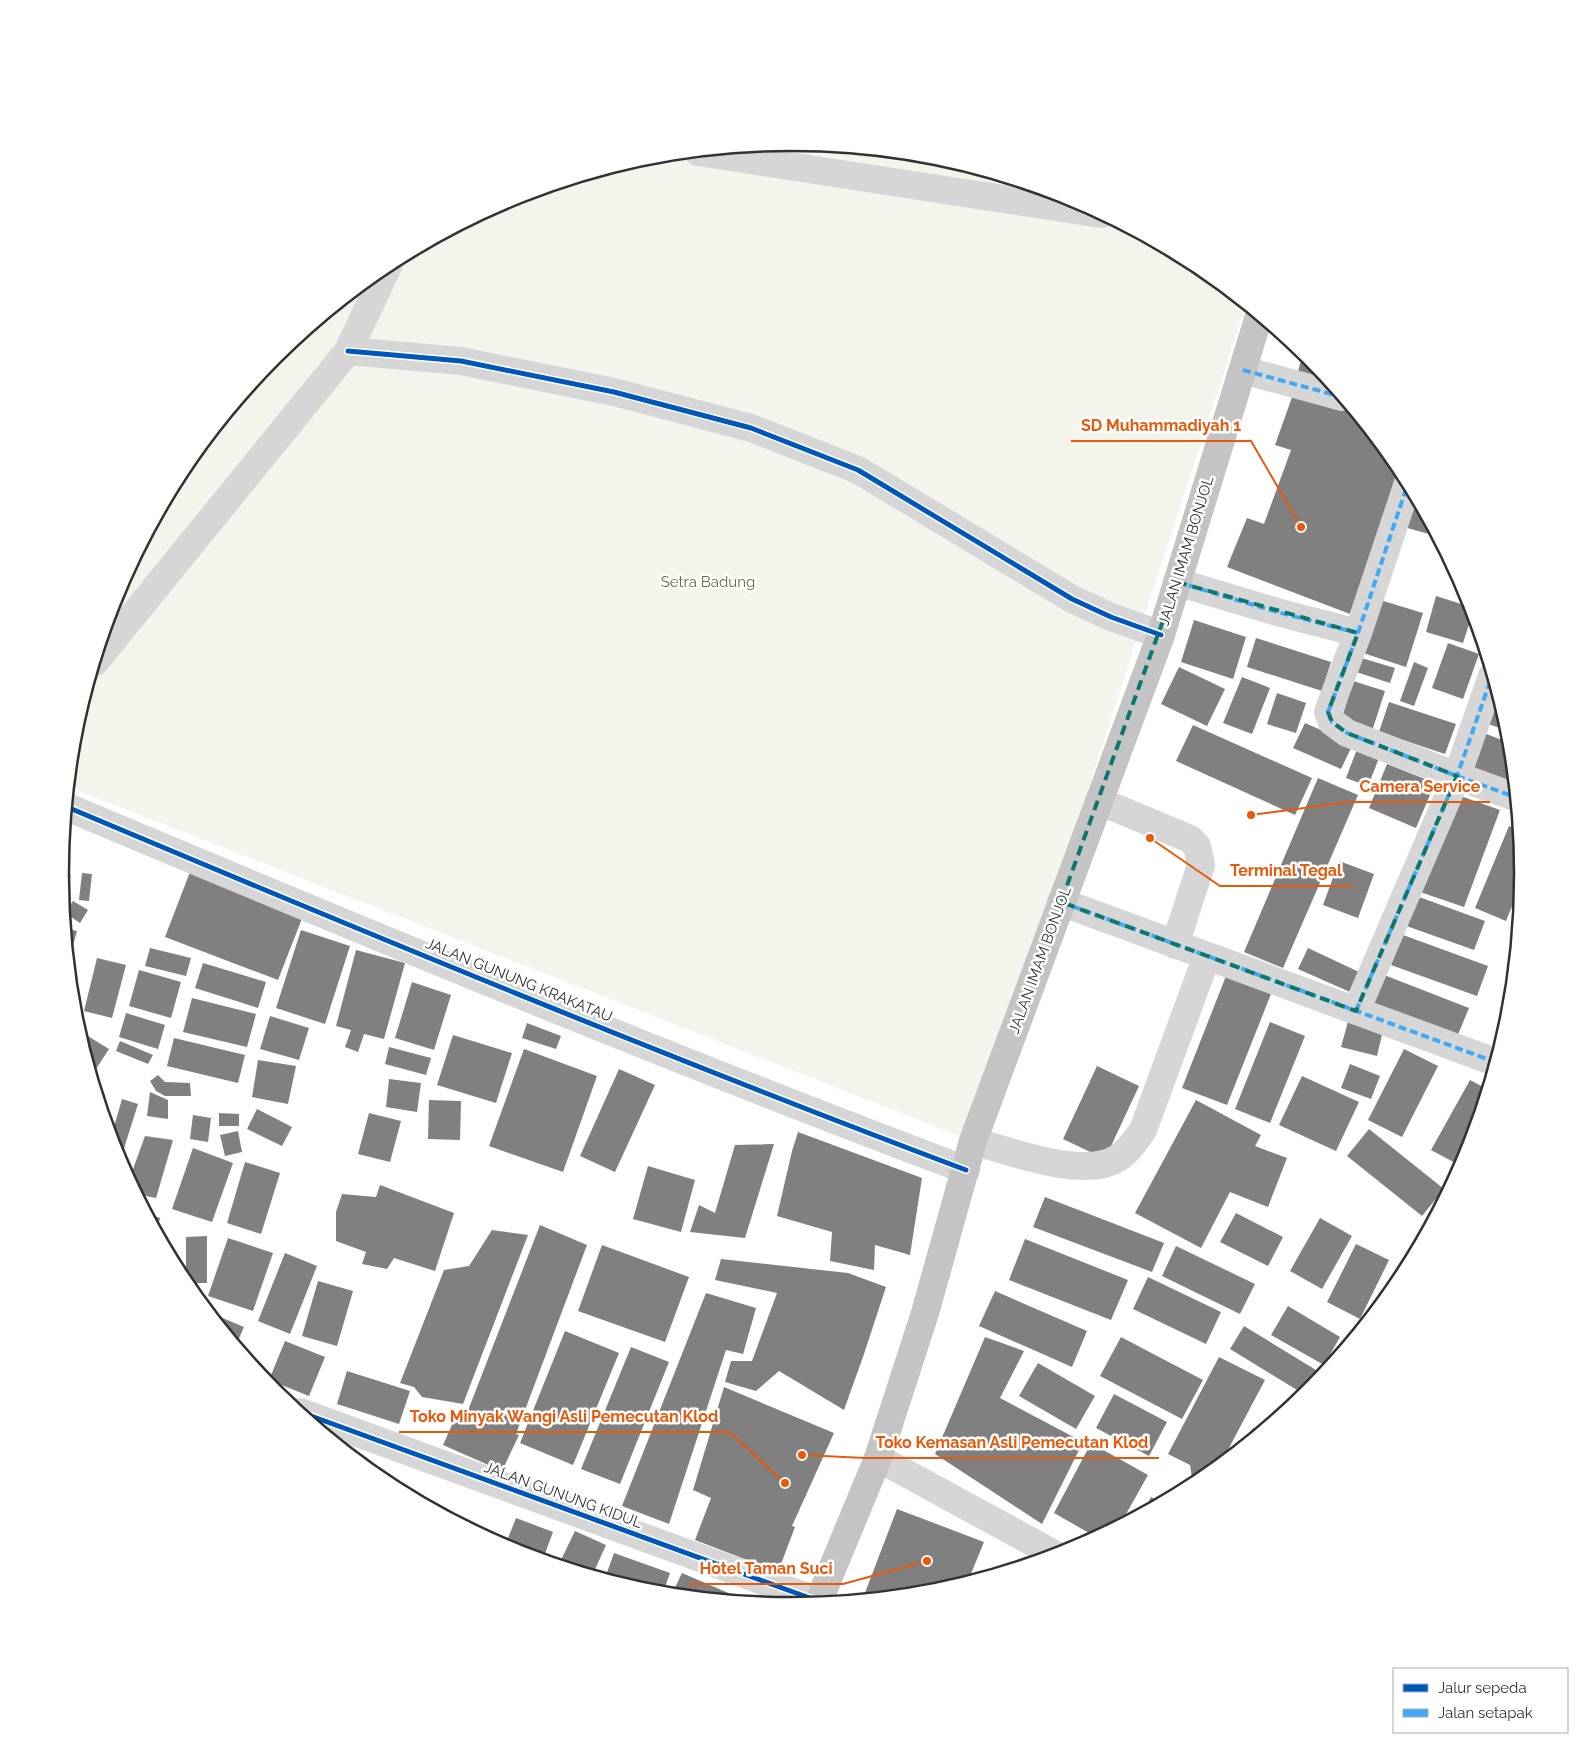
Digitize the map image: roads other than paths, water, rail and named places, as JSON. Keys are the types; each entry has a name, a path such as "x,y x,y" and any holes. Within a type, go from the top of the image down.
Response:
{"highway":[{"name":"JALAN IMAM BONJOL","path":"821,1596 878,1458 925,1313 973,1142 1160,635 1257,322"}],"street":[{"path":"719,155 1077,210"},
{"path":"104,650 348,351 382,279"},
{"path":"348,351 461,361 614,392 750,428 858,470 1072,599 1111,617 1160,635"},
{"path":"1243,370 1333,394"},
{"path":"1405,493 1358,633 1328,712 1332,722 1348,733 1510,795"},
{"path":"1177,582 1276,612 1358,633"},
{"path":"1356,1011 1457,776 1489,684"},
{"path":"1099,801 1190,839 1196,846 1201,865 1175,944"},
{"name":"JALAN GUNUNG KRAKATAU","path":"72,809 358,929 845,1124 966,1170"},
{"path":"1062,902 1490,1060"},
{"path":"973,1142 1056,1164 1092,1166 1116,1159 1134,1144 1143,1130 1207,956"},
{"name":"JALAN GUNUNG KIDUL","path":"316,1418 803,1597"},
{"path":"878,1458 1046,1550"}],"place":[{"name":"SD Muhammadiyah 1","path":"1301,527"},
{"name":"Camera Service","path":"1251,815"},
{"name":"Terminal Tegal","path":"1150,838"},
{"name":"Toko Kemasan Asli Pemecutan Klod","path":"802,1455"},
{"name":"Toko Minyak Wangi Asli Pemecutan Klod","path":"785,1483"},
{"name":"Hotel Taman Suci","path":"927,1561"}],"park label":[{"name":"Setra Badung","path":"708,582"}]}
